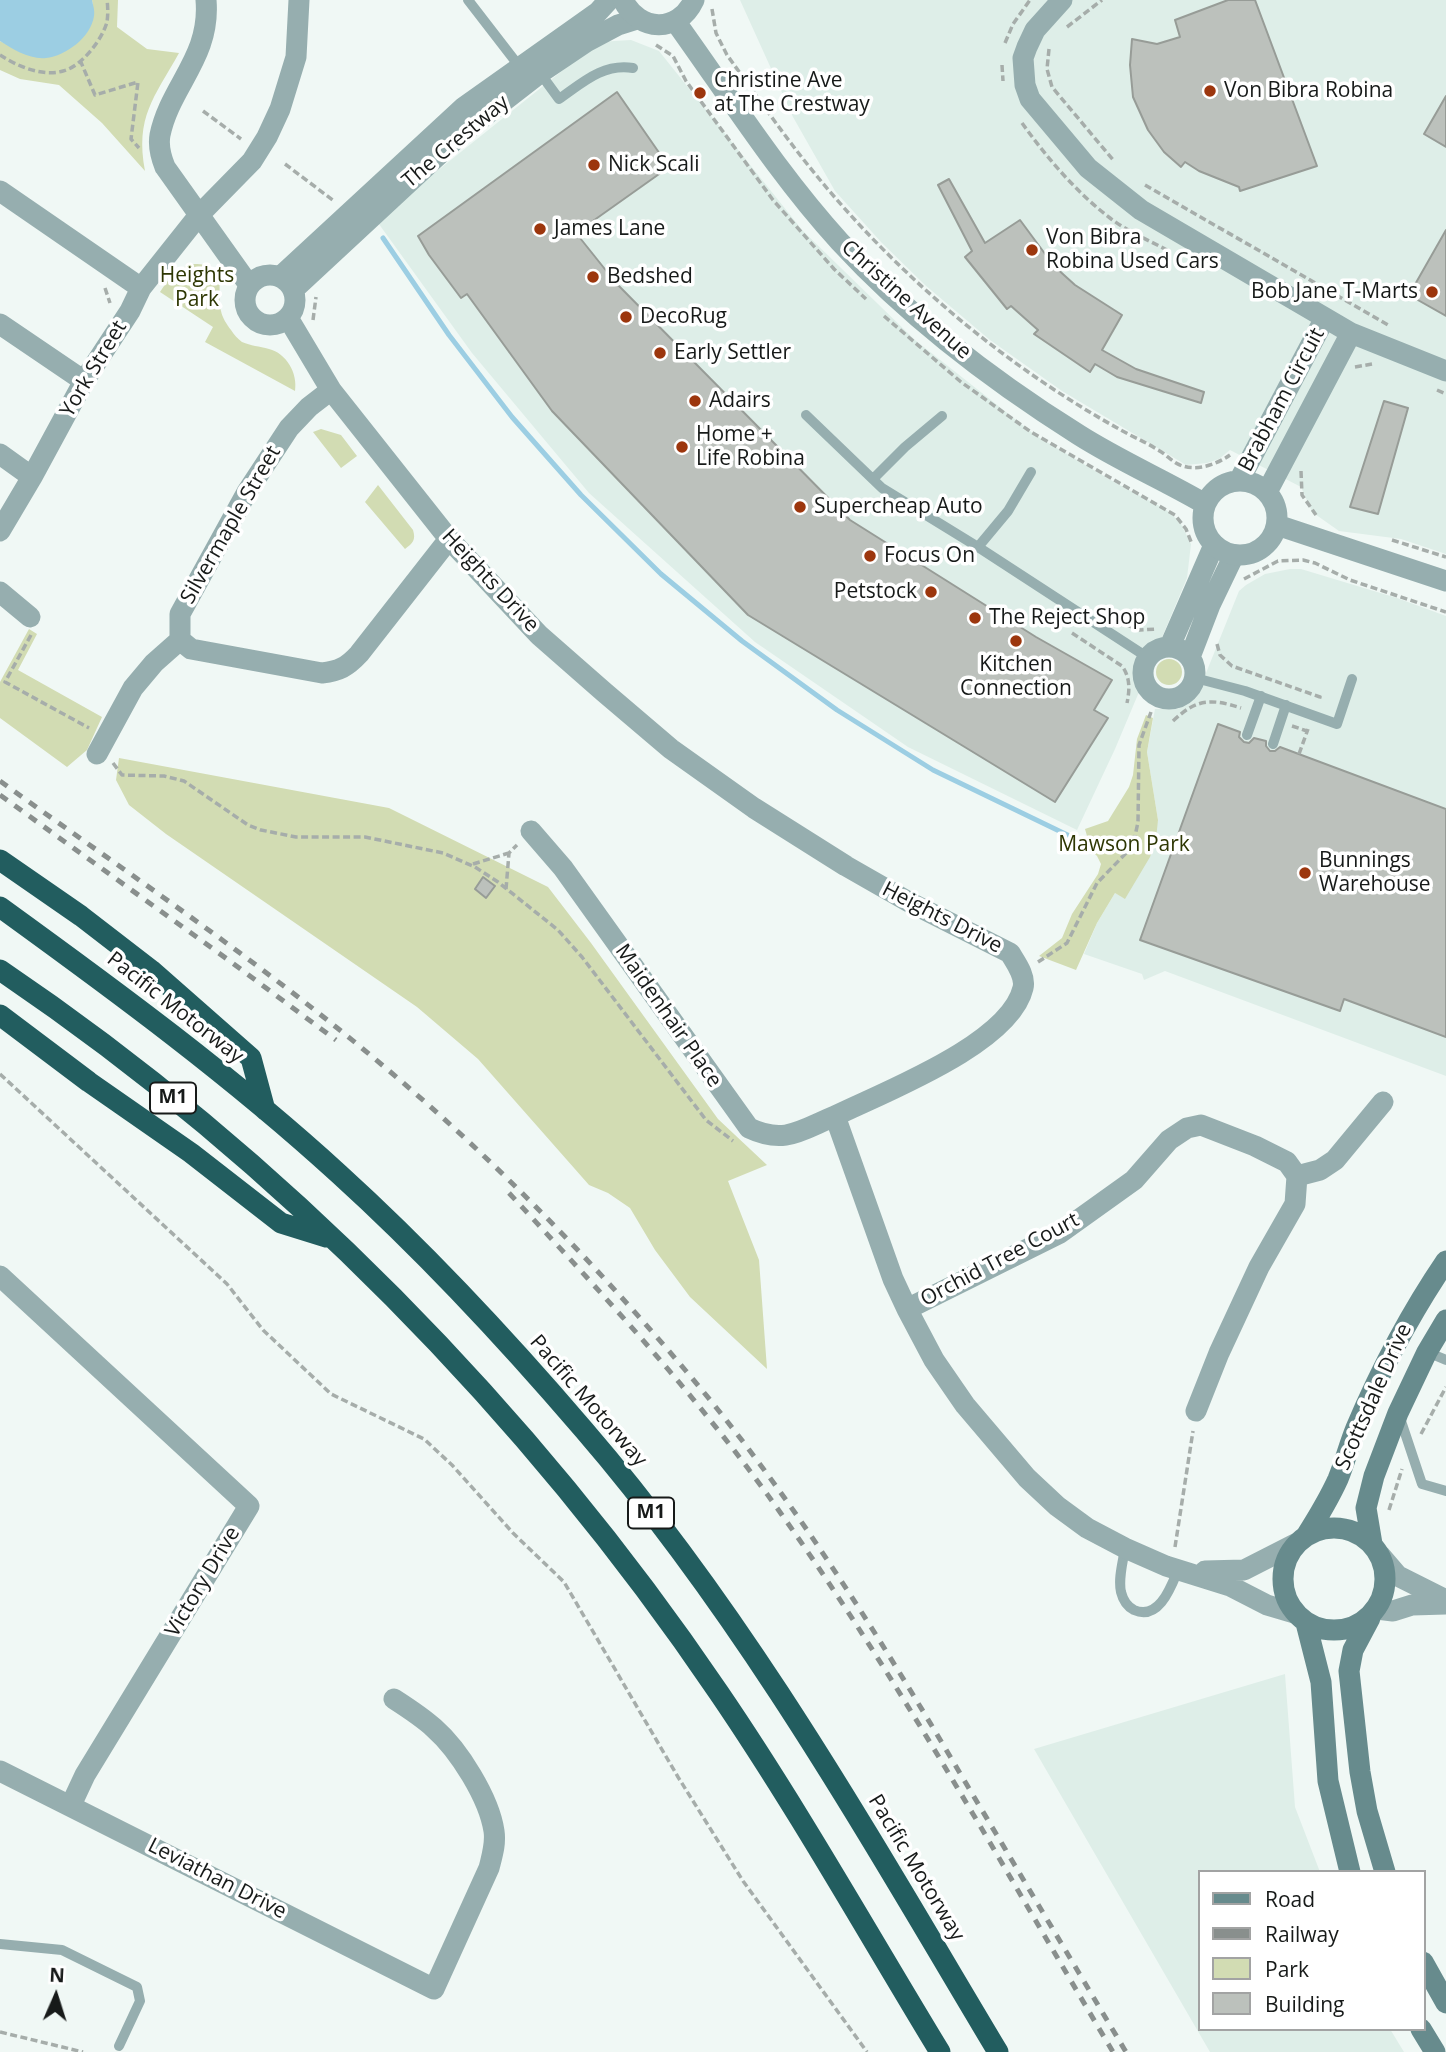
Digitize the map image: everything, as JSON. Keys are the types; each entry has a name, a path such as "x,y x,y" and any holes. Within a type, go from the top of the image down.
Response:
{"highway":[{"path":"0,860 81,916 151,970 251,1058 265,1110"},
{"name":"Pacific Motorway","path":"0,906 110,988 265,1110 338,1173 445,1277 585,1431 659,1523 800,1723 998,2052"},
{"name":"M1","path":"0,970 170,1094 334,1240 443,1348 537,1454 642,1586 719,1693 786,1797 940,2052"},
{"path":"0,1015 89,1082 191,1153 281,1223 334,1240"}],"main road":[{"name":"Scottsdale Drive","path":"1301,1540 1321,1513 1338,1478 1384,1365 1446,1261"},
{"name":"Scottsdale Drive","path":"1376,1549 1366,1508 1374,1476 1398,1413 1437,1356 1446,1320"},
{"path":"1350,1870 1328,1781 1321,1682 1300,1618 1285,1597 1282,1578 1285,1560 1301,1540 1322,1529 1340,1528 1358,1533 1376,1549 1386,1573 1385,1592 1353,1650 1349,1669 1362,1785 1384,1870"},
{"path":"1300,1618 1327,1628 1348,1627 1373,1614"},
{"path":"1425,1966 1446,2003"},
{"path":"1422,2031 1436,2052"}],"street":[{"path":"206,0 204,34 196,57 165,118 159,137 160,153 164,167 249,285"},
{"name":"York Street","path":"0,531 84,381 130,311 141,288 199,215 251,161 267,137 280,109 296,57 299,0"},
{"name":"The Crestway","path":"286,284 464,107 598,12 609,0"},
{"path":"623,0 637,19 659,25 675,21 703,1"},
{"name":"Brabham Circuit","path":"1062,0 1035,30 1023,58 1024,85 1030,99 1088,169 1141,210 1351,333 1446,371"},
{"name":"The Crestway","path":"286,284 460,135 540,73 586,42 618,25 637,19"},
{"name":"Christine Avenue","path":"675,21 761,145 802,198 842,244 909,310 986,371 1069,429 1205,504"},
{"path":"0,191 141,288"},
{"path":"263,276 286,284 295,300 294,310 288,318 274,326 257,322 250,317 244,301 249,285 263,276"},
{"name":"Heights Drive","path":"288,318 331,390 449,539 539,635 671,749 754,808 909,902 1010,953 1020,969 1024,985 1015,1009 955,1058 835,1116"},
{"name":"Brabham Circuit","path":"1239,481 1325,318"},
{"path":"0,324 84,381"},
{"name":"Brabham Circuit","path":"1267,492 1351,333"},
{"name":"Silvermaple Street","path":"180,640 180,614 247,492 289,428 309,407 331,390"},
{"path":"0,454 32,477"},
{"path":"1170,646 1227,567 1261,548 1271,538 1276,524 1275,507 1267,492 1254,484 1239,481 1222,485 1212,493 1205,504 1203,526 1227,567"},
{"path":"1276,524 1446,581"},
{"path":"104,754 133,688 154,663 180,640 191,649 322,673 339,671 359,654 449,539"},
{"path":"1193,668 1179,648 1170,646 1139,652 1144,683 1157,696 1180,696 1187,692 1210,605 1227,567"},
{"path":"0,592 30,617"},
{"name":"Maidenhair Place","path":"531,831 563,868 749,1128 767,1137 786,1136 835,1116"},
{"path":"1196,1411 1219,1353 1259,1267 1295,1204 1297,1176 1320,1170 1335,1160 1383,1102"},
{"path":"835,1116 893,1279 934,1360 965,1405 1027,1478 1077,1521 1125,1548 1172,1568 1230,1586 1300,1618"},
{"name":"Orchid Tree Court","path":"907,1309 1060,1233 1133,1180 1169,1140 1187,1128 1200,1125 1255,1146 1287,1162 1297,1176"},
{"name":"Victory Drive","path":"0,1276 248,1506 85,1775 71,1805"},
{"path":"1172,1568 1244,1570 1301,1540"},
{"path":"1376,1549 1398,1576 1446,1602"},
{"path":"1373,1614 1412,1605 1446,1602"},
{"name":"Leviathan Drive","path":"0,1771 434,1989 489,1868 494,1848 494,1832 482,1798 456,1753 435,1729 394,1699"}],"lane":[{"path":"468,0 519,66"},
{"path":"540,73 559,99 599,72 619,66 634,68"},
{"path":"806,415 882,488 1139,652"},
{"path":"873,479 942,416"},
{"path":"978,547 1008,511 1031,472"},
{"path":"1193,668 1337,724 1352,679"},
{"path":"1247,735 1261,696"},
{"path":"1273,744 1286,705"},
{"path":"1398,1413 1422,1484 1446,1491"},
{"path":"1125,1548 1121,1593 1126,1604 1132,1609 1142,1612 1160,1604 1172,1568"},
{"path":"0,1944 62,1950 137,1987 140,2001 119,2046"}],"path":[{"path":"0,55 27,69 55,72 69,69 89,51 107,23 107,0"},
{"path":"1063,31 1102,0"},
{"path":"703,1 727,55 801,155 847,211 907,273 939,301 1010,358 1058,391 1161,451 1179,465 1197,468 1207,466 1220,462 1237,448"},
{"path":"653,43 673,56 686,81 724,136 780,209 834,269 874,307"},
{"path":"1049,48 1047,69 1052,87 1116,164"},
{"path":"80,60 95,95 138,82 131,139 144,154"},
{"path":"203,111 241,139"},
{"path":"285,164 334,201"},
{"path":"1140,182 1394,328"},
{"path":"103,285 109,295 109,308"},
{"path":"315,329 314,308 319,290"},
{"path":"884,316 961,382 1031,432 1175,515 1186,529 1195,554 1227,567 1303,560 1350,580 1446,612"},
{"path":"1350,372 1360,365 1377,365"},
{"path":"1434,389 1446,394"},
{"path":"1290,449 1304,456 1300,473 1302,495 1321,520"},
{"path":"1382,538 1446,557"},
{"path":"30,617 38,623 5,682 89,728"},
{"path":"1124,668 1139,652 1149,631"},
{"path":"1072,632 1111,656 1124,668 1129,683 1127,703"},
{"path":"1217,639 1220,655 1232,666 1320,696 1319,700"},
{"path":"1173,721 1187,709 1204,702 1217,702 1243,709"},
{"path":"1031,955 1035,964 1067,943 1097,883 1133,846 1138,822 1139,745 1151,712"},
{"path":"1290,725 1308,729 1299,754"},
{"path":"104,754 122,775 164,776 184,781 248,825 261,830 296,837 365,837 435,850 471,864 558,930 582,957 706,1119 734,1142"},
{"path":"471,864 509,853 531,831"},
{"path":"506,889 509,853"},
{"path":"0,1073 227,1284 263,1330 331,1394 424,1439 452,1465 513,1533 564,1582 678,1777 743,1881 867,2052"},
{"path":"1172,1568 1196,1411"},
{"path":"0,2032 83,2052"}],"shaded area":[{"path":"740,0 1446,0 1446,554 1401,539 1339,531 1312,512 1301,487 1230,450 1219,459 1186,465 1062,391 990,340 925,285 835,191 793,117"},
{"path":"631,40 659,51 803,231 915,340 1035,435 1165,509 1180,522 1191,544 1187,578 1115,749 1077,830 908,747 755,642 589,493 472,353 376,220 598,42"},
{"path":"1301,569 1446,616 1446,1076 1165,971 1144,980 1142,974 1084,954 1097,923 1115,893 1124,898 1158,820 1147,752 1155,709 1178,709 1196,698 1239,591 1265,574"},
{"path":"1285,1674 1295,1807 1319,1870 1198,1870 1198,2031 1391,2031 1404,2052 1210,2052 1034,1749"}],"green space":[{"path":"92,0 118,0 117,27 147,49 179,53 155,96 145,122 145,171 102,123 59,85 20,79 0,70 0,41 29,55 66,46 84,35 90,26 93,15"},
{"name":"Heights Park","path":"194,264 213,268 217,273 221,311 228,326 242,342 281,355 293,371 295,391 205,342 213,327 160,292 174,274"},
{"path":"321,429 341,435 357,456 341,468 313,432"},
{"path":"378,485 413,530 413,541 405,549 365,502"},
{"path":"29,629 37,634 18,670 102,717 87,750 67,767 0,718 0,682"},
{"path":"1169,659 1178,663 1182,672 1178,681 1169,685 1160,681 1156,672 1160,663"},
{"name":"Mawson Park","path":"1146,715 1153,718 1147,752 1158,820 1156,839 1150,857 1125,899 1115,893 1097,923 1076,970 1039,956 1062,938 1072,914 1098,874 1101,864 1091,850 1085,829 1108,821 1129,787 1137,739"},
{"path":"119,758 389,808 548,887 718,1119 767,1165 728,1181 759,1260 767,1369 690,1297 655,1250 630,1208 608,1193 589,1185 478,1059 417,1007 166,834 129,805 116,780"}],"water":[{"path":"0,0 92,0 94,16 83,38 62,54 46,58 28,56 0,41"}],"building":[{"path":"1228,0 1255,0 1317,166 1240,191 1239,187 1199,171 1185,162 1181,167 1164,152 1148,130 1133,97 1130,65 1132,39 1157,44 1180,37 1175,20"},
{"name":"Home + Life Robina","path":"617,92 669,167 576,233 616,283 850,520 1036,637 1112,680 1094,710 1108,718 1055,802 748,615 552,411 467,294 461,298 429,255 418,236"},
{"path":"1446,96 1446,147 1424,134"},
{"path":"949,179 985,243 1020,220 1054,266 1075,285 1122,315 1102,350 1136,369 1204,392 1201,403 1117,377 1095,364 1090,372 1034,334 1038,330 1011,306 1007,309 965,257 972,251 938,185"},
{"path":"1446,230 1446,316 1409,295"},
{"path":"1384,401 1408,408 1378,514 1350,507"},
{"name":"Bunnings Warehouse","path":"1218,724 1240,732 1239,737 1244,742 1249,743 1254,738 1266,741 1270,751 1280,747 1446,809 1446,1037 1344,999 1340,1011 1140,940"},
{"path":"483,877 495,886 486,898 475,889"}],"waterway":[{"path":"383,238 449,335 512,417 581,495 661,574 742,641 837,710 933,770 1082,842 1105,844"}],"railway":[{"path":"0,781 237,951 375,1059 498,1169 575,1247 650,1329 726,1419 835,1572 935,1731 1126,2052"},
{"path":"0,795 336,1040"},
{"path":"509,1193 675,1377 767,1494 814,1561 903,1699 1113,2052"}],"place":[{"name":"Von Bibra Robina","path":"1210,91"},
{"name":"Christine Ave at The Crestway","path":"700,93"},
{"name":"Nick Scali","path":"594,165"},
{"name":"James Lane","path":"540,229"},
{"name":"Von Bibra Robina Used Cars","path":"1032,250"},
{"name":"Bedshed","path":"593,277"},
{"name":"Bob Jane T-Marts","path":"1432,292"},
{"name":"DecoRug","path":"626,317"},
{"name":"Early Settler","path":"660,353"},
{"name":"Adairs","path":"695,401"},
{"name":"Home + Life Robina","path":"682,447"},
{"name":"Supercheap Auto","path":"800,507"},
{"name":"Focus On","path":"870,556"},
{"name":"Petstock","path":"931,592"},
{"name":"The Reject Shop","path":"975,618"},
{"name":"Kitchen Connection","path":"1016,641"},
{"name":"Bunnings Warehouse","path":"1305,873"}]}
